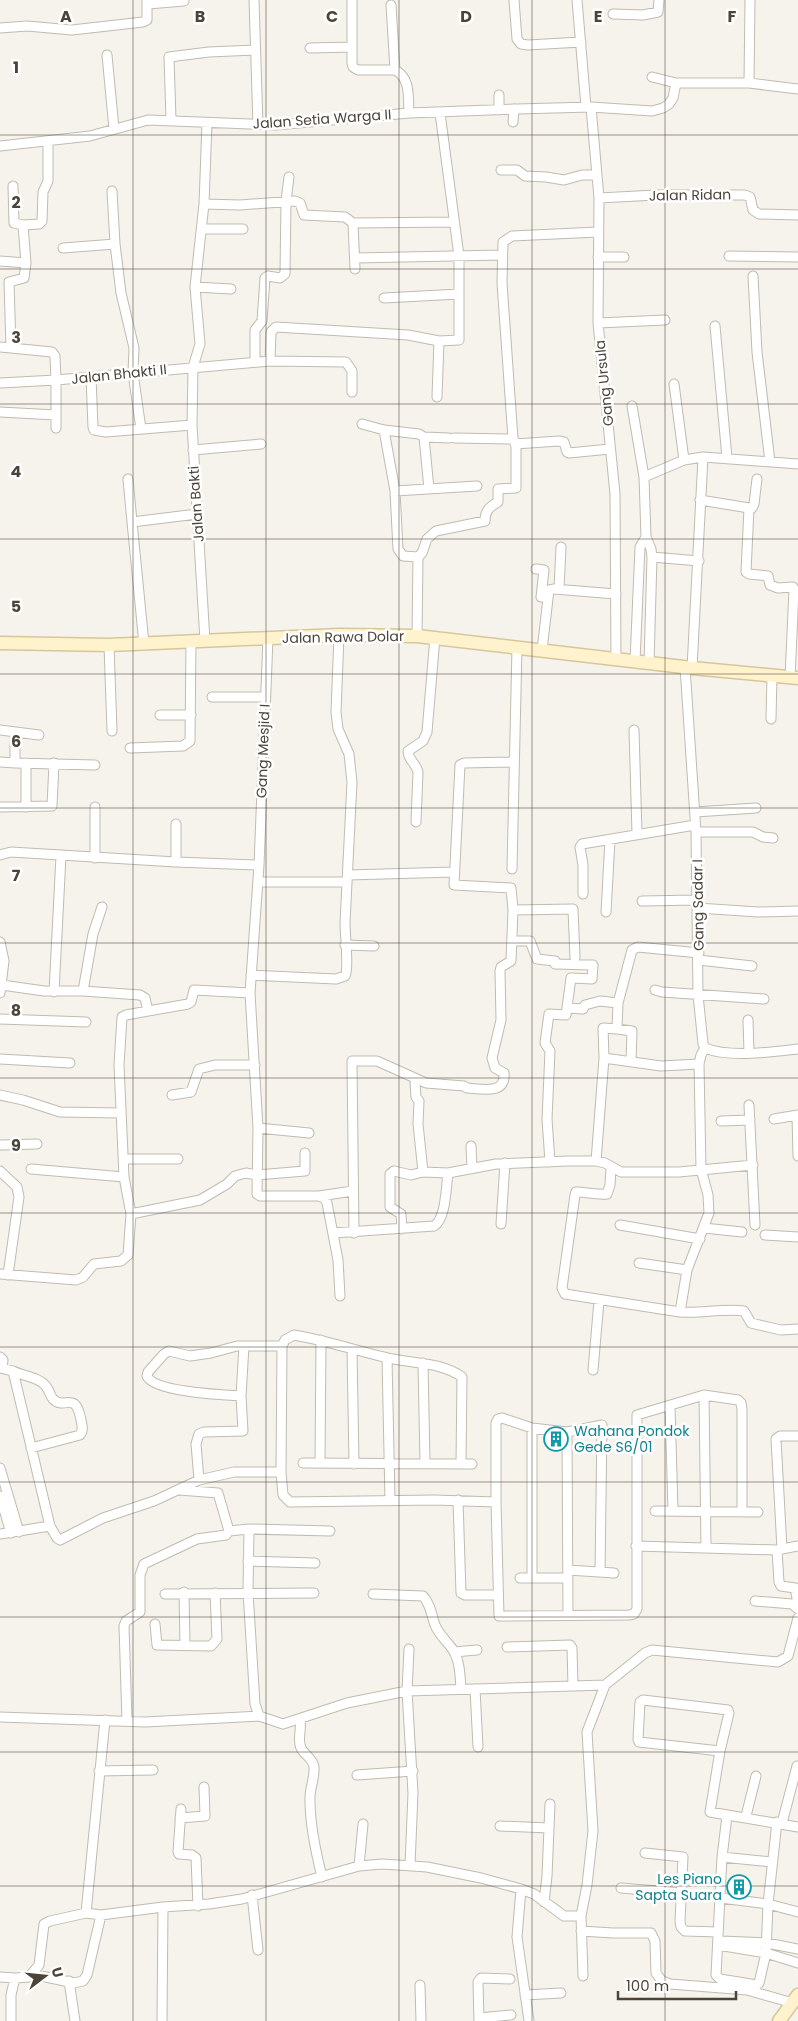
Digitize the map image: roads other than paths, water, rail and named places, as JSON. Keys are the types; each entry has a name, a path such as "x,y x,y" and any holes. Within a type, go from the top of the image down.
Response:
{"street":[{"path":"0,28 27,26 72,30 135,23 147,20 148,2 184,0"},
{"path":"254,0 258,125"},
{"path":"352,0 352,63 356,69 395,70 403,76 406,82 409,113"},
{"path":"514,0 517,39 521,44 582,42"},
{"name":"Gang Ursula","path":"576,0 599,198 598,323 615,494 616,659"},
{"path":"612,14 658,12 659,0"},
{"path":"749,83 750,0"},
{"path":"391,5 395,70"},
{"path":"310,48 352,47"},
{"path":"171,120 169,57 209,52 255,50"},
{"path":"108,55 114,129"},
{"path":"652,77 676,83 749,83 798,89"},
{"name":"Jalan Setia Warga II","path":"0,146 90,136 148,120 258,125 409,113 514,109 589,107 652,111 664,108 673,98 676,83"},
{"path":"499,95 499,110"},
{"path":"513,122 514,109"},
{"path":"270,361 271,332 276,327 408,335 439,341 460,340 458,256 440,113"},
{"name":"Jalan Bakti","path":"205,641 192,425 193,367 200,334 195,287 204,204 207,123"},
{"path":"13,186 14,223 23,225 39,224 42,221 43,192 48,180 48,142"},
{"path":"501,170 517,170 525,176 546,176 564,180 582,175 597,175"},
{"path":"255,362 255,330 262,322 265,278 268,276 280,278 285,274 288,177"},
{"path":"112,191 114,244 121,293 134,348 133,373 141,430"},
{"name":"Jalan Ridan","path":"599,198 746,194 750,197 753,210 759,214 798,215"},
{"path":"204,204 240,205 286,201 300,202 304,215 345,217 353,223 454,222"},
{"path":"353,223 355,269"},
{"path":"0,347 11,348 9,282 24,278 26,263 23,225"},
{"path":"202,229 243,229"},
{"path":"417,636 418,557 431,534 436,531 485,521 485,513 491,505 498,502 498,490 516,488 502,256 503,242 506,238 512,236 598,232"},
{"path":"63,248 114,244"},
{"path":"355,258 502,256"},
{"path":"728,256 798,257"},
{"path":"598,257 624,257"},
{"path":"0,261 26,263"},
{"path":"753,276 757,352 770,462"},
{"path":"195,287 231,288"},
{"path":"384,298 459,294"},
{"path":"598,323 665,320"},
{"path":"715,326 727,458"},
{"path":"437,397 439,341"},
{"name":"Jalan Bhakti II","path":"11,348 52,352 55,356 56,380 270,361 346,362 351,366 352,392"},
{"path":"91,376 94,430 106,432 192,425"},
{"path":"0,383 56,380 56,428"},
{"path":"674,384 684,460"},
{"path":"632,406 644,476 646,537 652,557 649,663"},
{"path":"0,412 56,415"},
{"path":"362,424 424,437 559,441 564,442 566,452 569,453 610,449"},
{"path":"384,430 395,491 398,549 403,556 418,557"},
{"path":"424,437 429,489"},
{"path":"193,450 261,444"},
{"path":"644,476 684,460 703,457 798,464"},
{"name":"Gang Sadar I","path":"703,457 698,561 688,667 696,828 698,995 702,1037 705,1048"},
{"path":"128,478 144,644"},
{"path":"700,500 752,508 757,479"},
{"path":"395,491 477,486"},
{"path":"749,508 746,572 768,576 770,584 778,588 793,587 794,589 794,678"},
{"path":"132,522 197,514"},
{"path":"635,661 640,547 646,537"},
{"path":"559,590 561,547"},
{"path":"652,557 698,561"},
{"path":"536,568 544,570 541,597 548,597"},
{"path":"542,650 549,590 616,594"},
{"path":"251,975 342,978 348,972 345,945 351,768 345,742 338,729 336,712 339,635"},
{"name":"Jalan Rawa Dolar","path":"0,643 109,645 339,635 417,636 794,678"},
{"path":"416,822 418,772 417,767 410,759 408,751 422,740 427,732 435,637"},
{"name":"Gang Mesjid I","path":"268,638 259,865 250,993 258,1128 257,1194 260,1196 319,1196"},
{"path":"130,748 182,746 187,744 191,737 191,641"},
{"path":"109,645 112,731"},
{"path":"512,869 517,646"},
{"path":"771,719 772,676"},
{"path":"212,697 265,697"},
{"path":"160,716 191,715"},
{"path":"0,730 39,735"},
{"path":"634,730 637,833"},
{"path":"15,732 15,763"},
{"path":"0,762 95,764"},
{"path":"354,1233 352,1061 376,1061 426,1083 495,1089 503,1085 504,1074 495,1068 492,1058 501,1020 501,967 512,961 513,910 511,888 454,885 454,872 460,765 513,762"},
{"path":"26,763 26,807"},
{"path":"0,807 52,806 54,763"},
{"path":"95,807 95,858"},
{"path":"695,812 756,808"},
{"path":"176,824 176,862"},
{"path":"583,894 583,865 580,846 587,842 610,840 637,833 696,828 754,832 763,837 773,838"},
{"path":"606,912 610,840"},
{"path":"0,855 12,852 95,858 259,865"},
{"path":"54,992 61,856"},
{"path":"258,882 454,872"},
{"path":"642,901 698,904 758,912 798,912"},
{"path":"83,991 93,934 102,907"},
{"path":"513,910 573,909 575,958"},
{"path":"512,941 530,941 536,959 554,961 555,964 593,965 592,979 570,978 566,1015 548,1014 545,1043 550,1051 547,1119 550,1162"},
{"path":"0,942 4,962 1,989 54,992 83,991 140,995 145,998 148,1011"},
{"path":"345,945 374,946"},
{"path":"618,1029 618,1003 630,954 634,948 699,956 752,966"},
{"path":"0,1171 16,1187 19,1197 4,1275 76,1280 83,1277 94,1264 121,1261 128,1255 131,1214 124,1177 123,1159 119,1065 122,1018 126,1014 188,1004 191,1002 194,990 250,993"},
{"path":"655,990 764,999"},
{"path":"568,1008 584,1010 585,1004 600,1001 618,1003"},
{"path":"0,1019 86,1022"},
{"path":"748,1020 749,1052"},
{"path":"596,1161 604,1058 603,1028 632,1031 631,1062"},
{"path":"680,1312 687,1270 710,1213 708,1195 701,1168 699,1064 701,1055 705,1048 722,1052 798,1049"},
{"path":"604,1058 661,1066 699,1064"},
{"path":"0,1060 70,1062"},
{"path":"172,1094 191,1092 199,1069 215,1065 255,1065"},
{"path":"417,1079 415,1083 416,1097 420,1104 418,1124 423,1172"},
{"path":"0,1096 23,1100 60,1112 121,1114"},
{"path":"749,1105 755,1226"},
{"path":"774,1119 798,1115 798,1156"},
{"path":"720,1121 750,1120"},
{"path":"258,1128 309,1133"},
{"path":"0,1145 37,1144"},
{"path":"471,1146 472,1168"},
{"path":"131,1214 200,1200 215,1192 235,1176 246,1173 257,1175 305,1171 306,1153"},
{"path":"123,1159 178,1159"},
{"path":"402,1229 401,1214 390,1207 390,1174 394,1171 411,1175 423,1172 448,1173 505,1163 596,1161 605,1163 615,1170 626,1172 679,1172 701,1168 753,1165"},
{"path":"500,1224 505,1163"},
{"path":"31,1168 124,1177"},
{"path":"611,1168 610,1185 607,1194 575,1193 562,1288 565,1294 599,1301 680,1312 744,1311 751,1323 781,1330 798,1328"},
{"path":"333,1233 402,1229 438,1224 442,1216 448,1173"},
{"path":"319,1196 353,1192"},
{"path":"319,1196 324,1198 327,1203 338,1260 340,1296"},
{"path":"620,1225 700,1239"},
{"path":"704,1228 742,1232"},
{"path":"765,1235 798,1237"},
{"path":"639,1263 687,1270"},
{"path":"593,1370 599,1301"},
{"path":"461,1463 464,1379 449,1369 387,1358 321,1340 294,1335 285,1340 282,1346 281,1472 283,1495 290,1502 390,1500 496,1502"},
{"path":"320,1463 321,1340"},
{"path":"241,1396 184,1391 151,1382 147,1376 148,1372 169,1351 190,1356 244,1346 282,1346"},
{"path":"243,1431 241,1396 244,1346"},
{"path":"352,1349 354,1464"},
{"path":"0,1356 2,1360 1,1368 41,1382 46,1386 53,1399 58,1402 73,1403 80,1412 83,1428 80,1435 30,1448"},
{"path":"387,1358 390,1500"},
{"path":"423,1363 425,1463"},
{"path":"13,1371 30,1448 53,1532 63,1540 103,1518 154,1501 199,1480 234,1472 281,1472"},
{"path":"704,1395 706,1548"},
{"path":"600,1572 602,1425 567,1432 532,1428 502,1418 498,1419 496,1423 496,1502 499,1616 629,1615 634,1614 637,1610 637,1414 704,1395 738,1400 741,1403 742,1512"},
{"path":"670,1406 673,1511"},
{"path":"532,1428 532,1578"},
{"path":"199,1480 196,1444 199,1434 204,1432 254,1431"},
{"path":"567,1432 568,1615"},
{"path":"798,1436 780,1436 776,1439 779,1582 781,1586 795,1588 798,1603"},
{"path":"303,1463 472,1464"},
{"path":"0,1468 15,1532"},
{"path":"176,1490 218,1493 229,1531"},
{"path":"0,1496 15,1532"},
{"path":"458,1500 461,1593 465,1596 498,1595"},
{"path":"655,1511 758,1512"},
{"path":"249,1529 248,1592 255,1704 258,1716"},
{"path":"127,1721 124,1626 126,1621 140,1612 142,1568 144,1564 197,1539 226,1535 229,1531 249,1529 330,1531"},
{"path":"0,1534 53,1532"},
{"path":"636,1546 779,1549 798,1546"},
{"path":"248,1561 315,1563"},
{"path":"520,1578 600,1572 614,1574"},
{"path":"165,1594 184,1592 314,1593"},
{"path":"184,1592 185,1645"},
{"path":"155,1624 158,1645 211,1646 217,1640 215,1593"},
{"path":"373,1594 424,1596 430,1605 434,1624 454,1652 459,1669 461,1688"},
{"path":"755,1600 792,1604 798,1609"},
{"path":"583,1976 581,1916 588,1878 593,1831 587,1732 604,1685 645,1653 652,1650 772,1662 783,1660 788,1656 798,1618"},
{"path":"507,1647 570,1645 572,1648 573,1686"},
{"path":"409,1649 407,1691 413,1771 410,1865"},
{"path":"454,1652 477,1650"},
{"path":"0,1717 127,1721 258,1716 283,1724 348,1702 407,1691 604,1685"},
{"path":"475,1688 478,1747"},
{"path":"720,1751 639,1742 640,1702 644,1700 726,1709 729,1712 720,1751 710,1809 711,1813 727,1816 746,1816 798,1827"},
{"path":"300,1719 302,1728 299,1742 302,1751 311,1759 314,1767 310,1802 322,1877"},
{"path":"86,1913 104,1720"},
{"path":"727,1816 722,1857 717,1977 757,1985 766,1953 772,1862 779,1822 797,1766"},
{"path":"99,1771 153,1770"},
{"path":"357,1775 413,1771"},
{"path":"746,1816 756,1776"},
{"path":"198,1906 196,1858 192,1855 180,1854 178,1852 181,1813 205,1816 204,1787"},
{"path":"544,1902 550,1804"},
{"path":"358,1866 363,1824"},
{"path":"500,1826 549,1828"},
{"path":"646,1853 683,1857 680,1921 681,1927 685,1931 798,1963"},
{"path":"722,1857 772,1862"},
{"path":"0,1977 25,1978 32,1974 39,1965 44,1924 50,1921 86,1913 101,1915 198,1906 242,1899 358,1866 382,1864 410,1865 481,1878 534,1894 564,1916 581,1916"},
{"path":"621,1888 682,1893"},
{"path":"521,1889 517,1937 529,2021"},
{"path":"252,1895 258,1950"},
{"path":"721,1898 768,1904 798,1912"},
{"path":"162,2021 163,1908"},
{"path":"32,1974 74,1983 83,1982 101,1915"},
{"path":"581,1931 651,1933 655,1941 656,1974 662,1981 670,1984 747,1990 796,1999 779,2021"},
{"path":"718,1939 767,1943 798,1949"},
{"path":"11,2021 11,1995 15,1978"},
{"path":"510,1978 480,1979 477,1986 479,2019 511,2015"},
{"path":"69,1981 75,2021"},
{"path":"420,1985 420,2021"},
{"path":"526,1995 561,1993"}],"place":[{"name":"Wahana Pondok Gede S6/01","path":"556,1439"},
{"name":"Les Piano Sapta Suara","path":"739,1887"}]}
